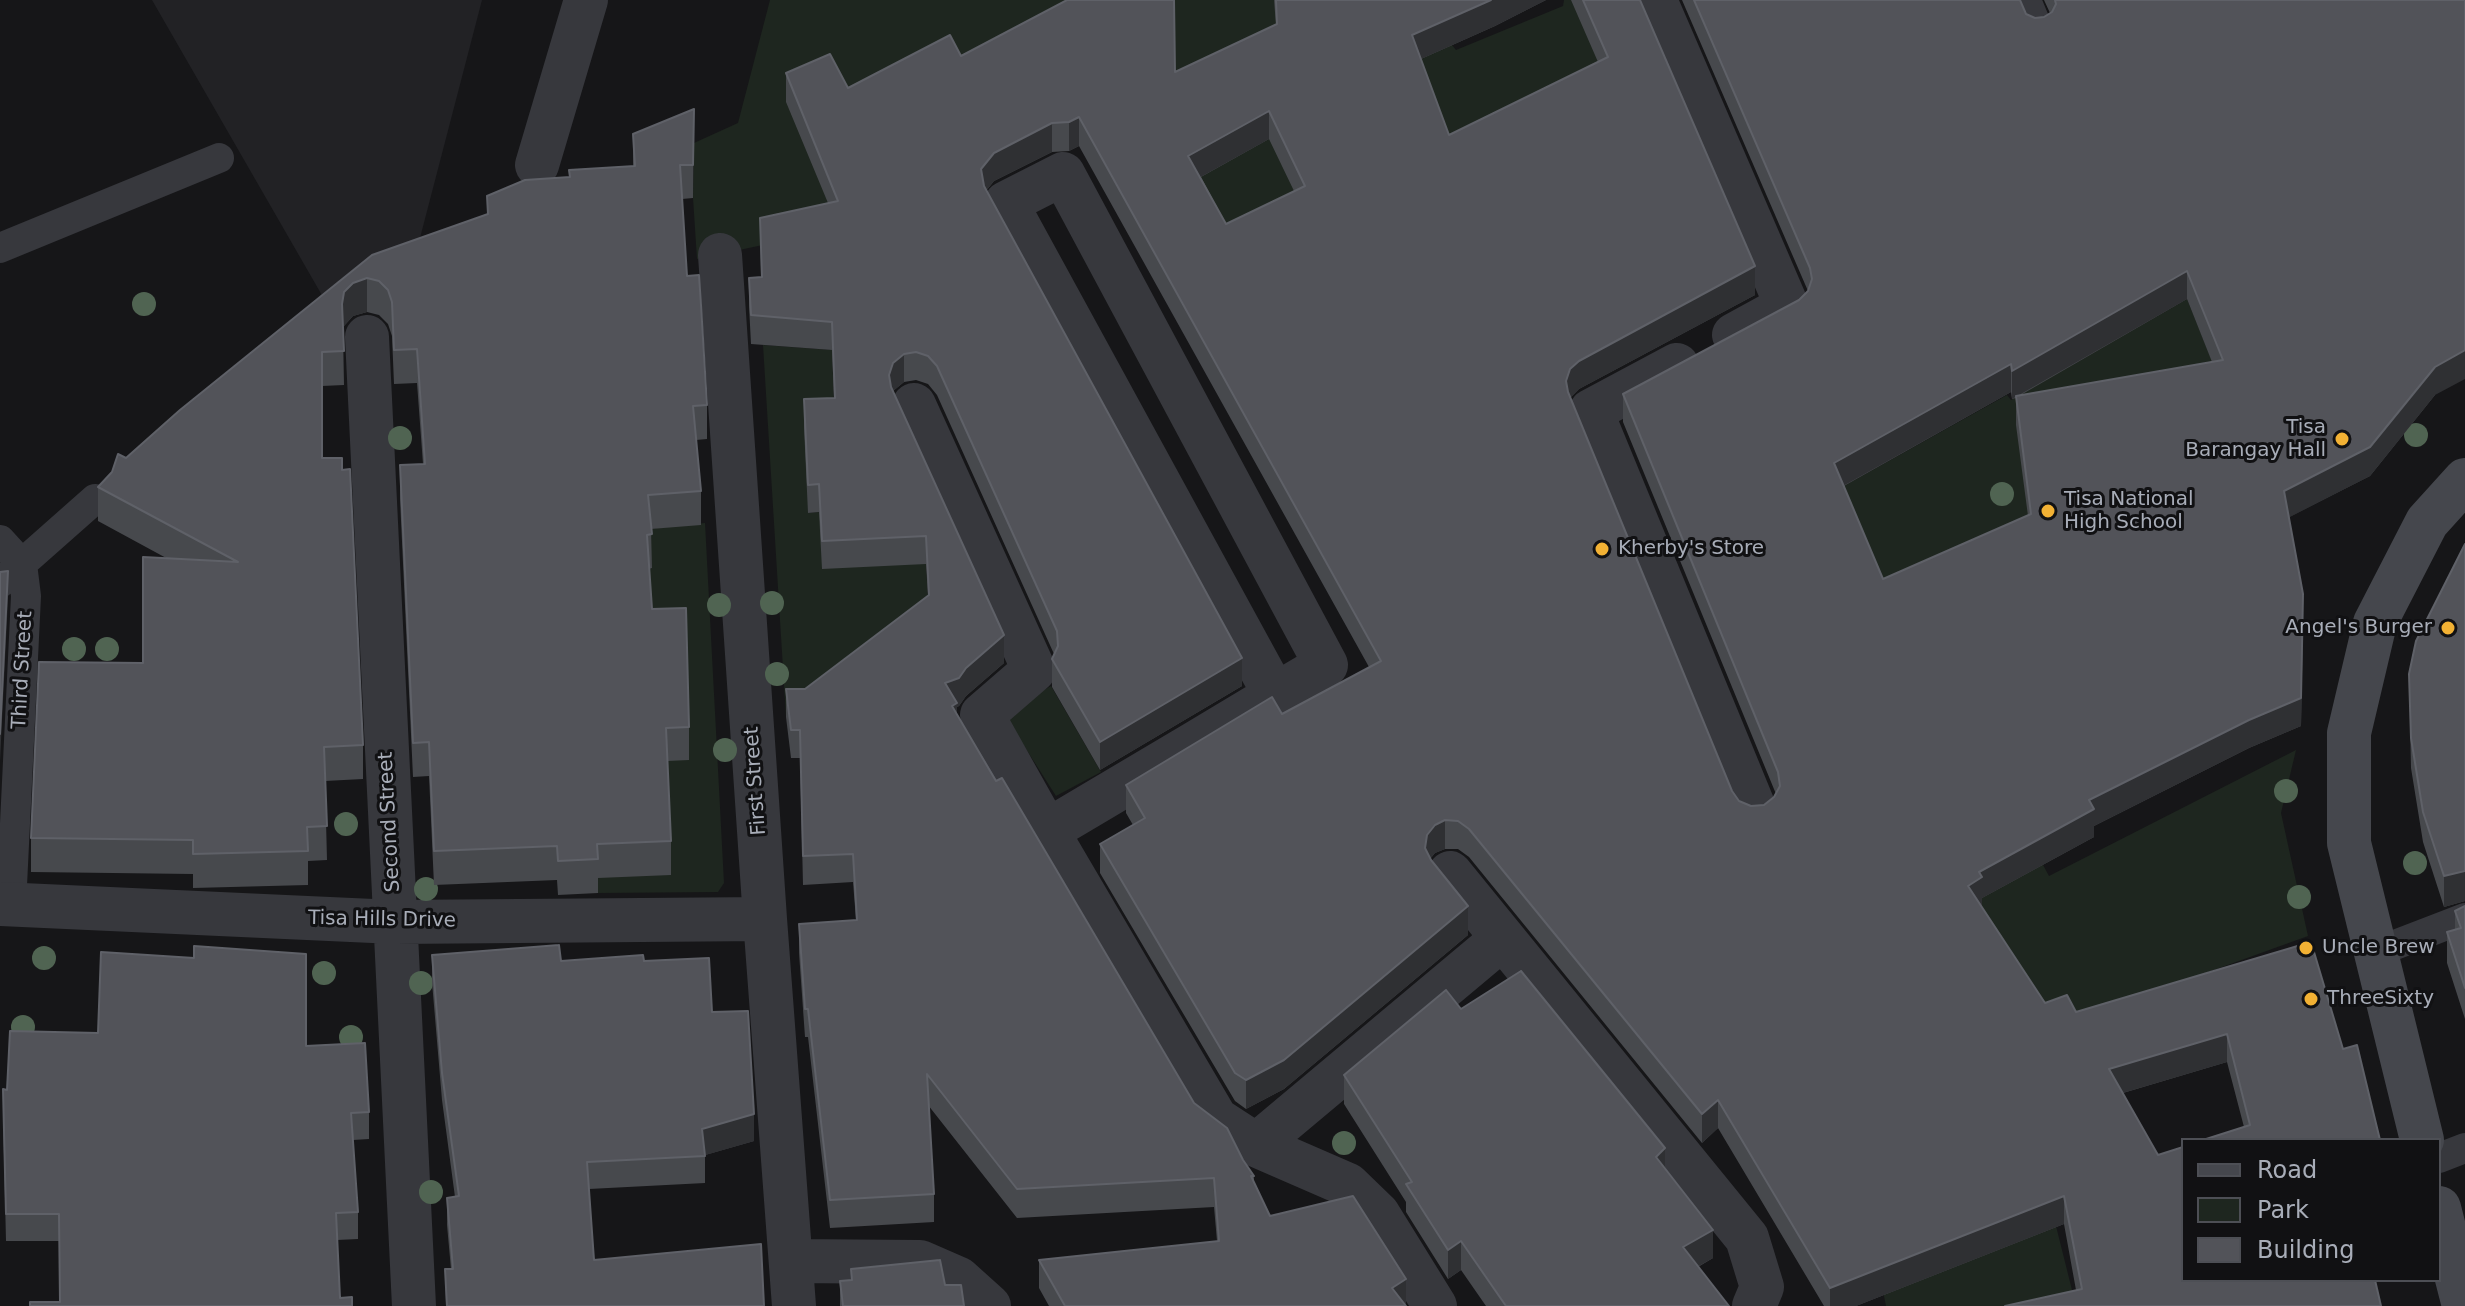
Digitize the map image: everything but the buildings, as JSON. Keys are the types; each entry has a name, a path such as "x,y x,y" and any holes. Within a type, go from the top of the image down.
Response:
{"main road":[{"path":"2421,1138 2349,843 2349,733 2375,623 2427,522 2465,480"},
{"path":"2441,1215 2462,1286"}],"street":[{"path":"537,165 586,0"},
{"path":"1655,0 1787,306 1591,411 1755,810"},
{"path":"1047,831 1326,665 1063,174 1006,203 1275,695"},
{"name":"First Street","path":"720,255 794,1306"},
{"name":"Second Street","path":"367,337 414,1306"},
{"path":"914,405 1034,670 982,715 1047,831 1216,1119 1256,1145 1348,1185 1378,1214 1435,1306"},
{"path":"1450,873 1747,1238 1762,1287 1754,1306"},
{"name":"Tisa Hills Drive","path":"5,905 395,922 765,919"},
{"path":"1256,1145 1503,938"},
{"path":"791,1261 920,1262 959,1279 989,1306"}],"lane":[{"path":"2026,0 2038,29"},
{"path":"0,248 219,158"},
{"path":"0,540 11,574 95,499"},
{"name":"Third Street","path":"5,905 26,596 11,574"},
{"path":"2374,953 2465,918"},
{"path":"2441,1157 2465,1148"}],"shaded area":[{"path":"152,0 482,0 414,261 327,304"}],"green space":[{"path":"770,0 1332,0 1448,40 1456,50 1563,6 1564,0 1636,0 1659,51 1224,248 1102,27 838,229 697,259 693,198 694,143 738,123"},
{"path":"2187,299 2223,388 2031,543 1883,608 1842,487 2007,395 2011,400"},
{"path":"763,345 832,350 835,426 808,513 819,512 926,564 929,615 786,717"},
{"path":"705,523 724,883 718,892 598,893 597,878 638,572 652,568 648,529"},
{"path":"1051,686 1101,772 1056,796 1003,713"},
{"path":"1925,722 1997,780 2049,876 2296,750 2281,813 2308,936 2045,1031 1982,912"},
{"path":"2055,1222 2076,1306 1886,1306 1871,1232"}],"place":[{"name":"Tisa Barangay Hall","path":"2342,439"},
{"name":"Tisa National High School","path":"2048,511"},
{"name":"Kherby's Store","path":"1602,549"},
{"name":"Angel's Burger","path":"2448,628"},
{"name":"Uncle Brew","path":"2306,948"},
{"name":"ThreeSixty","path":"2311,999"}]}
